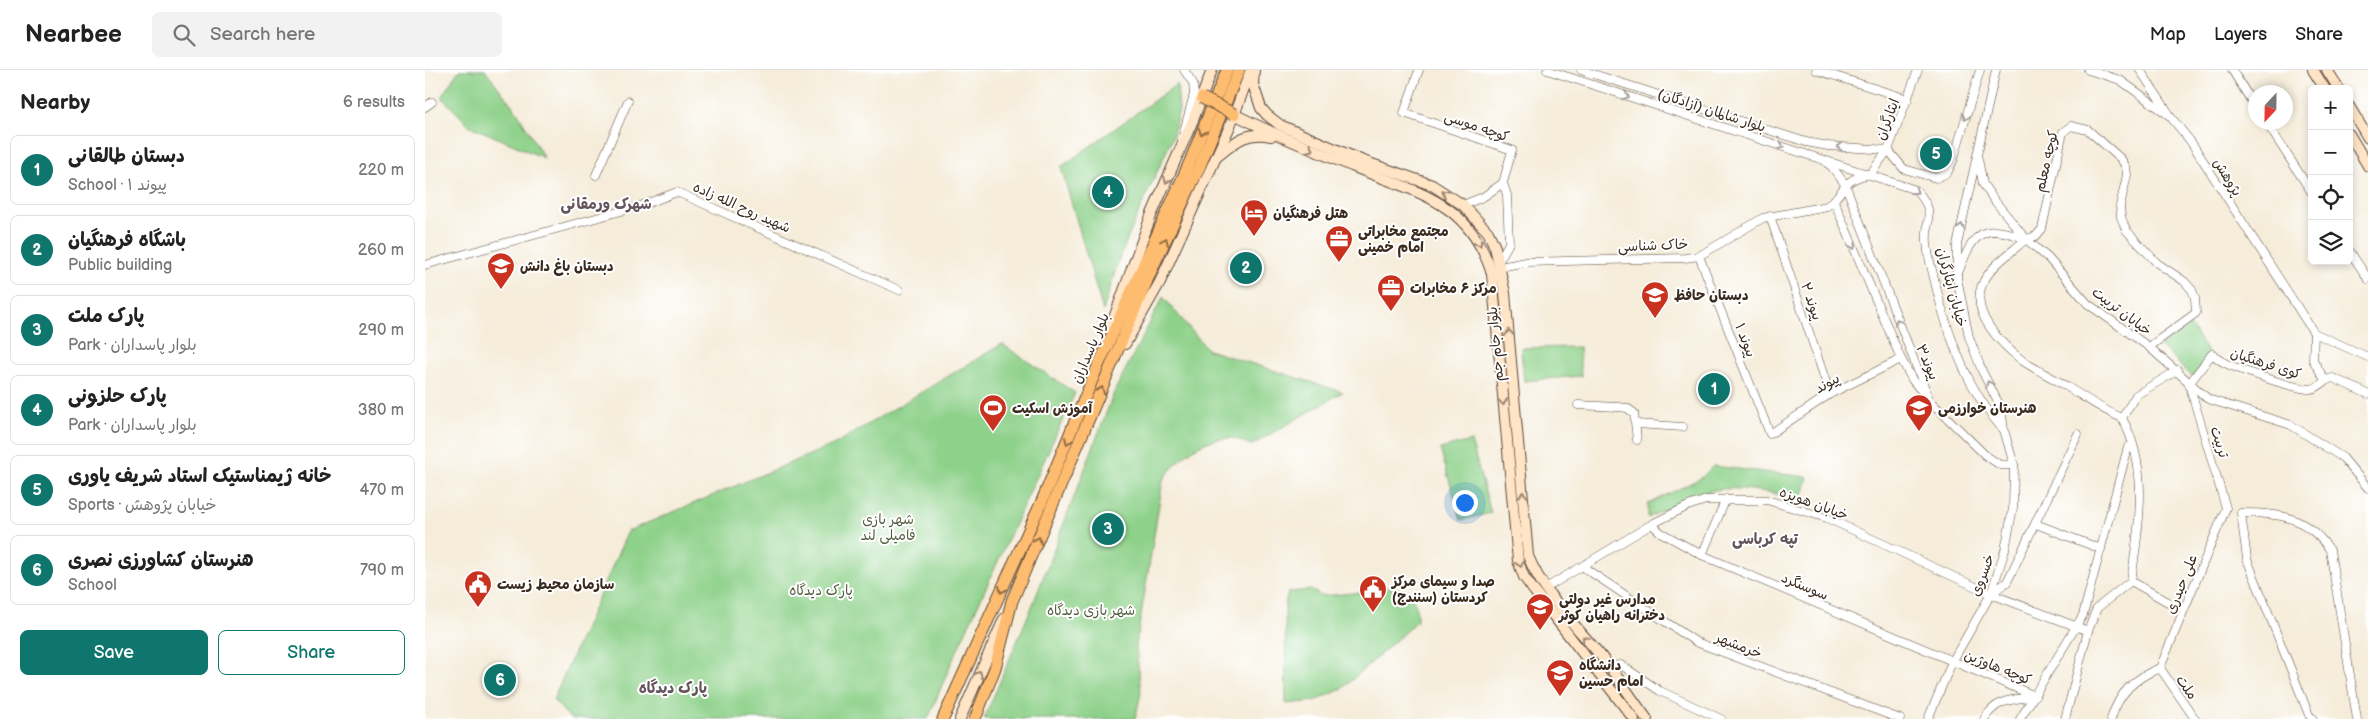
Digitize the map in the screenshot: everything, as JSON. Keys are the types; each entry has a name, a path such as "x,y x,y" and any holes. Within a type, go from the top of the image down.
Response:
{"main road":[{"path":"1098,366 1133,261 1213,70"},
{"name":"بلوار پاسداران","path":"943,719 1042,501 1098,366 1189,164 1227,70"},
{"name":"بلوار پاسداران","path":"960,719 1012,601 1151,271 1199,168 1239,70"},
{"path":"1109,371 1160,282 1235,114 1252,70"},
{"name":"بلوار جام جم","path":"1252,70 1253,84 1261,108 1267,116 1280,125 1408,181 1443,206 1472,231 1481,244 1492,274 1518,561 1524,577 1570,640 1635,719"},
{"path":"2313,70 2322,85"},
{"path":"2327,70 2336,85"},
{"path":"1202,98 1235,114"},
{"path":"2353,113 2368,138"},
{"name":"بلوار جام جم","path":"1235,114 1285,138 1364,171 1432,185 1463,205 1488,232 1499,264 1510,341 1528,556 1535,574 1567,617 1609,666 1647,719"},
{"path":"1215,158 1237,140 1250,134 1285,138"},
{"path":"2353,141 2368,166"},
{"path":"975,719 995,668 1012,601"}],"street":[{"path":"1181,147 1184,128 1194,94 1193,82 1184,70"},
{"name":"کوچه موسی","path":"1419,70 1404,114 1512,150 1503,183"},
{"name":"بلوار شالمان (آزادگان)","path":"1547,70 1871,173"},
{"name":"بلوار شالمان (آزادگان)","path":"1581,70 1602,73 1706,110 1806,142 1828,146 1889,150"},
{"path":"1816,70 1908,99"},
{"name":"ایثارگران","path":"1871,173 1889,150 1918,70"},
{"path":"1889,150 1904,169 1935,178 1947,173 1953,161 1980,70"},
{"name":"خسروی","path":"1928,719 1952,662 1991,594 2005,550 2013,508 2014,466 2004,430 2001,408 1982,371 1969,337 1957,278 1957,246 1977,157 1982,123 1996,70"},
{"name":"پژوهش","path":"2088,70 2120,80 2170,116 2191,142 2314,333"},
{"path":"2140,70 2170,116"},
{"path":"2231,70 2248,96"},
{"path":"1598,86 1602,73"},
{"path":"596,175 628,101"},
{"path":"1702,120 1706,110"},
{"name":"کوچه معلم","path":"2026,239 2039,234 2047,214 2063,132 2071,126 2088,130 2117,154 2126,167 2127,175 2120,206 2126,230 2157,263 2184,281 2192,290 2195,298 2196,313 2149,347"},
{"path":"2271,130 2308,187"},
{"path":"1977,157 1983,184 2026,239"},
{"name":"پیوند۳","path":"1819,158 1832,167 1845,184 1908,347 1924,382 1929,400"},
{"path":"1834,201 1845,184 1855,177 1871,173"},
{"name":"خیابان ایثارگران","path":"1871,173 1916,190 1927,201 1929,218 1927,242 1942,308 1971,381 1991,417 2004,430"},
{"path":"1463,205 1483,197 1503,183 1507,196 1509,243 1499,264"},
{"name":"شهید روح الله زاده","path":"425,266 643,205 677,192 899,290"},
{"name":"پیوند۳","path":"1834,201 1901,359 1913,381 1929,400"},
{"name":"خاک شناسی","path":"1499,264 1699,256 1763,218 1827,206 1834,201"},
{"name":"پیوند ۲","path":"1769,216 1830,394"},
{"path":"1957,278 1967,248 1977,237 1989,230 2005,231 2026,239"},
{"path":"2026,239 1989,273 1981,286 1978,299 1982,312 1993,331 2008,348 2024,361 2122,418 2132,435 2139,470 2141,496 2131,581 2097,608 2088,631 2065,719"},
{"name":"خیابان تربیت","path":"2026,239 2048,258 2087,304 2149,347 2178,370 2189,384 2208,399 2291,425 2343,458 2368,488"},
{"name":"پیوند ۱","path":"1699,256 1769,434"},
{"path":"2353,256 2368,279"},
{"path":"2368,357 2314,333 2313,360 2325,380 2333,378 2368,394"},
{"name":"کوی فرهنگیان","path":"2189,384 2212,354 2225,364 2297,387 2317,388 2325,380"},
{"name":"پیوند","path":"1769,434 1830,394 1901,359"},
{"path":"2122,418 2136,395 2178,370"},
{"name":"تربیت","path":"2189,384 2226,508"},
{"path":"1929,400 1985,455 2000,465 2014,466"},
{"path":"1578,405 1627,408 1634,413 1637,440"},
{"path":"1636,424 1683,427"},
{"path":"1991,594 2007,582 2078,434"},
{"path":"2020,719 2076,627 2087,602 2128,447"},
{"path":"1702,555 1726,499"},
{"name":"خیابان هویزه","path":"1546,588 1583,567 1609,548 1688,506 1706,500 1767,500 1827,518 1991,594 2088,631"},
{"name":"علی حیدری","path":"2160,668 2226,508"},
{"path":"2313,719 2309,715 2247,559 2241,513 2282,516 2305,523 2319,535 2330,550 2357,719"},
{"name":"سوسنگرد","path":"1652,524 1660,532 1702,555 1952,662"},
{"path":"2036,524 2101,549"},
{"name":"خرمشهر","path":"1583,567 1696,642 1899,719"},
{"path":"2131,581 2168,602"},
{"name":"کوچه هاوژین","path":"1952,662 2035,696"},
{"path":"1609,666 1621,665 1660,691 1721,719"},
{"path":"2111,719 2115,704 2129,685 2145,674 2160,668"},
{"name":"ملت","path":"2160,668 2195,719"},
{"path":"1983,719 2000,702 2035,696"}],"green space":[{"path":"459,70 485,70 518,113 544,158 470,126 441,97"},
{"path":"1177,84 1179,110 1172,139 1118,262 1103,311 1061,167"},
{"name":"شهر بازی دیدگاه","path":"1163,297 1208,350 1343,392 1252,445 1229,438 1209,441 1200,445 1183,457 1163,480 1136,646 1141,693 1135,719 984,719 1033,604 1115,390"},
{"path":"2190,325 2210,356 2193,377 2160,346"},
{"name":"پارک دیدگاه","path":"1002,344 1075,393 950,666 928,719 571,719 553,700 628,531 835,444"},
{"path":"1579,347 1581,376 1524,381 1521,348"},
{"path":"1471,441 1491,513 1461,520 1440,449"},
{"path":"1713,466 1808,477 1802,499 1752,490 1722,489 1693,496 1648,518 1648,504 1701,478"},
{"path":"1369,587 1397,589 1410,595 1414,601 1417,621 1342,689 1315,701 1286,704 1285,604 1288,592 1311,590 1321,596 1364,592"}],"place":[{"name":"خانه ژیمناستیک استاد شریف یاوری","path":"1936,154"},
{"name":"پارک حلزونی","path":"1108,192"},
{"name":"هتل فرهنگیان","path":"1254,237"},
{"name":"مجتمع مخابراتی امام خمینی","path":"1339,263"},
{"name":"باشگاه فرهنگیان","path":"1246,268"},
{"name":"دبستان باغ دانش","path":"501,290"},
{"name":"مرکز ۶ مخابرات","path":"1391,312"},
{"name":"دبستان حافظ","path":"1655,319"},
{"name":"دبستان طالقانی","path":"1714,389"},
{"name":"آموزش اسکیت","path":"993,432"},
{"name":"هنرستان خوارزمی","path":"1919,432"},
{"name":"پارک ملت","path":"1108,529"},
{"name":"سازمان محیط زیست","path":"478,608"},
{"name":"صدا و سیمای مرکز کردستان (سنندج)","path":"1373,613"},
{"name":"مدارس غیر دولتی دخترانه راهیان کوثر","path":"1540,631"},
{"name":"هنرستان کشاورزی نصری","path":"500,680"},
{"name":"دانشگاه امام حسین","path":"1560,697"}],"district":[{"name":"شهرک ورمقانی","path":"606,204"},
{"name":"تپه کرباسی","path":"1765,539"},
{"name":"پارک دیدگاه","path":"673,688"}],"park label":[{"name":"شهر بازی فامیلی لند","path":"888,528"}]}
